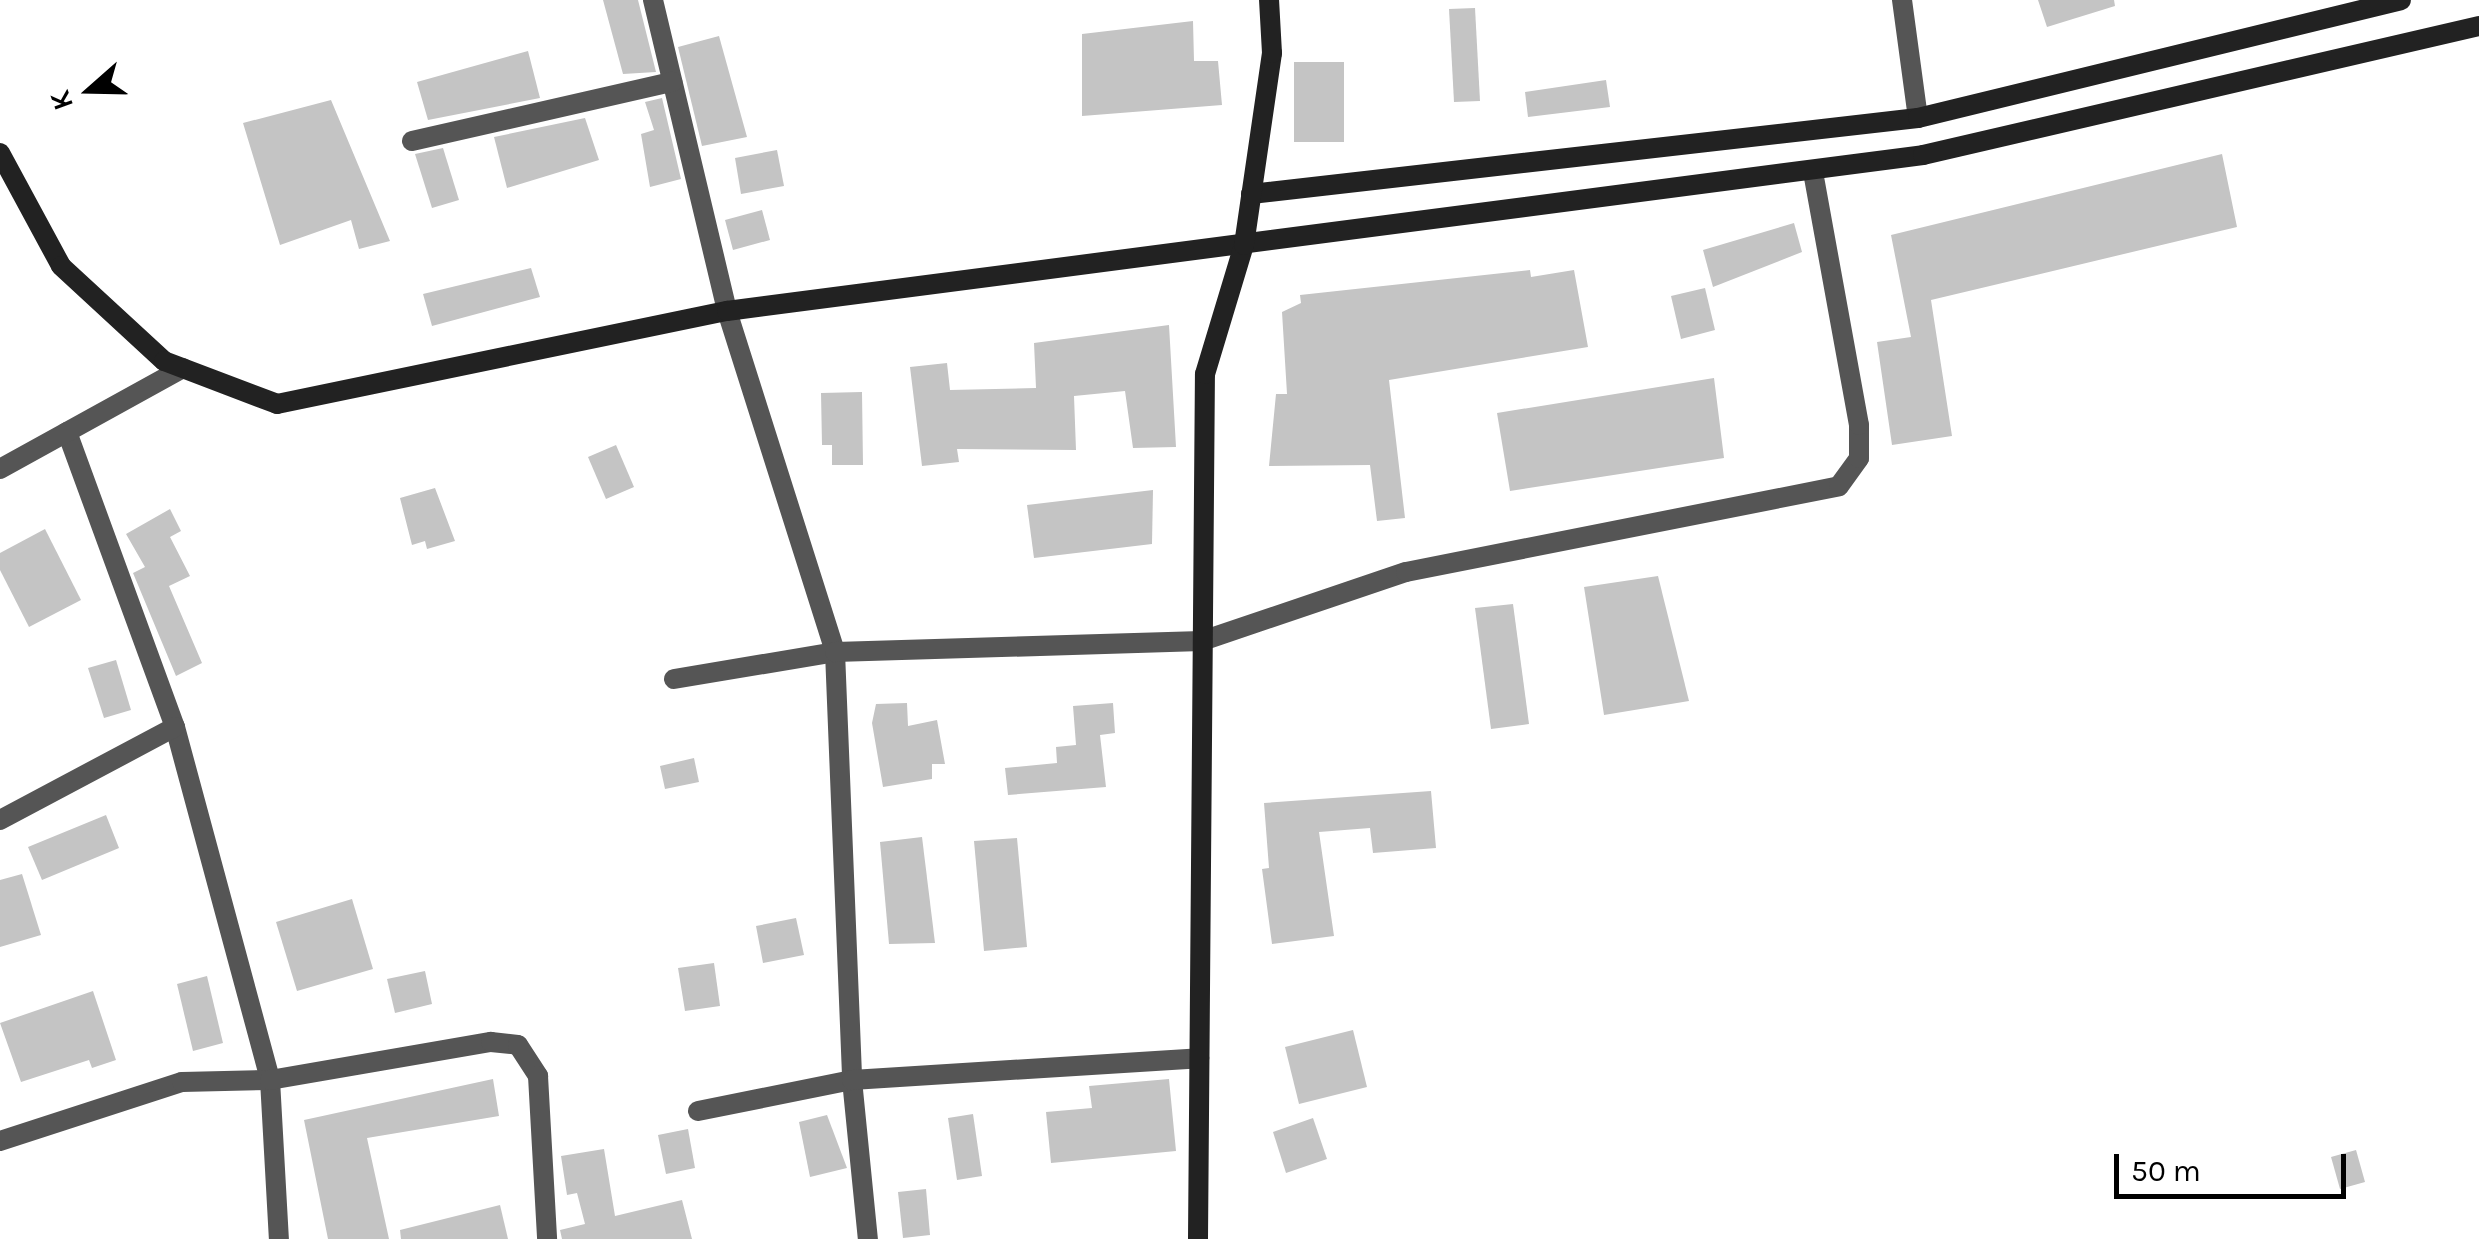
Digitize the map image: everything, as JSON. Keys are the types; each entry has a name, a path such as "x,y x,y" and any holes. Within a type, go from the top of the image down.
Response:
{"street":[{"path":"653,0 727,311 836,652 852,1080 868,1239"},
{"path":"1198,1239 1205,374 1244,245 1272,53 1270,0"},
{"path":"1902,0 1918,118"},
{"path":"1251,194 1918,118 2401,0"},
{"path":"0,154 62,266 164,360 277,404 727,311 1924,155 2479,26"},
{"path":"412,141 672,82"},
{"path":"674,679 836,652 1202,641 1406,572 1839,486 1858,458 1858,425 1813,170"},
{"path":"0,470 183,368"},
{"path":"68,432 174,728 270,1080 279,1239"},
{"path":"0,820 174,728"},
{"path":"0,1140 182,1082 270,1080 491,1042 518,1046 538,1076 546,1239"},
{"path":"698,1111 852,1080 1199,1058"}],"building":[{"path":"603,0 638,0 656,72 623,74"},
{"path":"2038,0 2114,0 2115,6 2047,27"},
{"path":"1475,8 1480,101 1454,102 1449,9"},
{"path":"1193,21 1194,61 1218,61 1222,105 1082,116 1082,34"},
{"path":"719,36 747,137 702,146 678,47"},
{"path":"528,51 540,98 428,120 417,82"},
{"path":"1294,62 1344,62 1344,142 1294,142"},
{"path":"1606,80 1610,107 1528,117 1525,92"},
{"path":"662,98 681,179 650,187 641,134 654,130 645,102"},
{"path":"331,100 390,241 359,249 351,220 280,245 243,123"},
{"path":"585,118 599,160 507,188 494,137"},
{"path":"443,148 459,200 432,208 415,154"},
{"path":"777,150 784,186 741,194 735,158"},
{"path":"2222,154 2237,227 1931,300 1952,436 1892,445 1877,342 1911,337 1891,235"},
{"path":"762,210 770,240 733,250 725,220"},
{"path":"1794,223 1802,252 1713,287 1703,250"},
{"path":"531,268 540,297 432,326 423,294"},
{"path":"1530,270 1531,277 1574,270 1588,347 1389,380 1405,518 1377,521 1370,465 1269,466 1276,394 1287,394 1282,312 1301,303 1300,295"},
{"path":"1705,288 1715,330 1681,339 1671,296"},
{"path":"1169,325 1176,447 1133,448 1125,391 1074,396 1076,450 957,449 959,462 922,466 910,367 947,363 950,390 1036,388 1034,343"},
{"path":"1714,378 1724,458 1510,491 1497,413"},
{"path":"862,392 863,465 832,465 832,445 822,445 821,393"},
{"path":"616,445 634,487 606,499 588,457"},
{"path":"435,488 455,541 427,549 425,541 412,545 400,498"},
{"path":"1153,490 1152,544 1034,558 1027,505"},
{"path":"170,509 181,531 170,537 190,576 169,586 202,663 176,676 133,573 145,567 126,534"},
{"path":"45,529 81,600 29,627 0,570 0,553"},
{"path":"1658,576 1689,701 1604,715 1584,587"},
{"path":"1513,604 1529,724 1491,729 1475,608"},
{"path":"116,660 131,710 104,718 88,668"},
{"path":"907,703 908,726 937,720 945,764 932,764 932,779 883,787 872,723 876,704"},
{"path":"1113,703 1115,733 1100,735 1106,787 1008,795 1005,768 1057,763 1056,747 1076,745 1073,706"},
{"path":"694,758 699,782 665,789 660,766"},
{"path":"1431,791 1436,848 1373,853 1370,828 1319,832 1334,936 1272,944 1262,869 1269,868 1264,803"},
{"path":"106,815 119,848 42,880 28,847"},
{"path":"922,837 935,943 889,944 880,842"},
{"path":"1017,838 1027,947 984,951 974,841"},
{"path":"22,874 41,935 0,947 0,880"},
{"path":"352,899 373,969 297,991 276,922"},
{"path":"796,918 804,955 763,963 756,926"},
{"path":"714,963 720,1006 685,1011 678,968"},
{"path":"425,971 432,1004 395,1013 387,979"},
{"path":"207,976 223,1043 193,1051 177,984"},
{"path":"93,991 116,1060 92,1068 89,1060 21,1082 0,1023"},
{"path":"1353,1030 1367,1087 1299,1104 1285,1047"},
{"path":"493,1079 499,1116 367,1138 389,1239 328,1239 304,1120"},
{"path":"1169,1079 1176,1151 1051,1163 1046,1112 1092,1108 1089,1086"},
{"path":"973,1114 982,1176 957,1180 948,1118"},
{"path":"827,1115 847,1168 810,1177 799,1122"},
{"path":"1313,1118 1327,1159 1286,1173 1273,1132"},
{"path":"688,1129 695,1168 666,1174 658,1135"},
{"path":"604,1149 615,1216 682,1200 692,1239 562,1239 560,1230 585,1224 577,1193 567,1195 561,1156"},
{"path":"2356,1150 2365,1182 2340,1189 2331,1157"},
{"path":"926,1189 930,1235 903,1238 898,1192"},
{"path":"500,1205 508,1239 401,1239 400,1230"}]}
